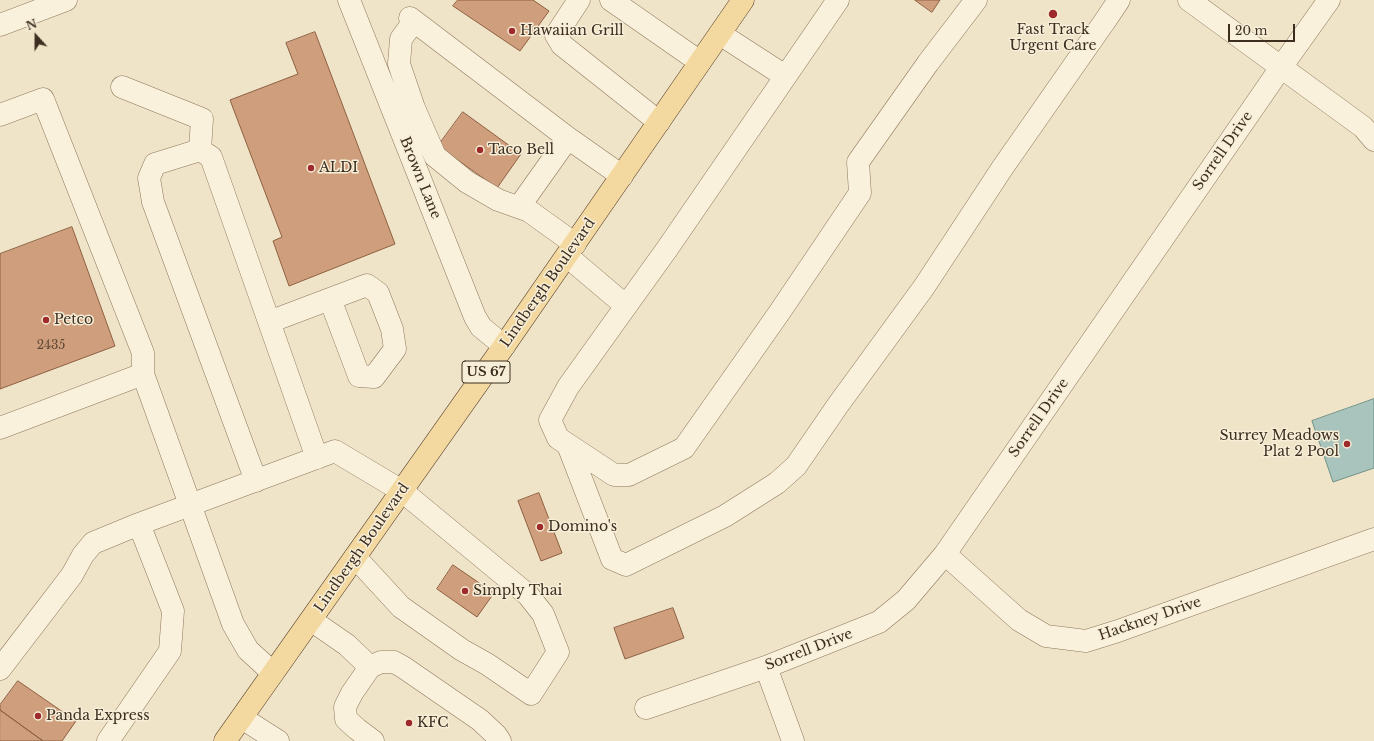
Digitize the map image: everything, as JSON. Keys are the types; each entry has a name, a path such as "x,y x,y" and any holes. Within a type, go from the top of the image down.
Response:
{"main road":[{"name":"Lindbergh Boulevard","path":"226,741 571,250 743,0"}],"street":[{"path":"0,25 66,0"},
{"name":"Brown Lane","path":"349,0 475,317 481,327 504,346"},
{"path":"579,0 556,35 562,45 659,122"},
{"path":"611,0 700,62"},
{"path":"838,0 667,249 568,387 550,420 558,438 614,475 629,475 684,448 779,313 860,193 858,162 928,62 976,0"},
{"path":"568,444 612,559 626,565 726,516 777,484 796,466 838,405 924,287 1003,167 1119,0"},
{"path":"1190,0 1364,127 1374,140"},
{"name":"Sorrell Drive","path":"646,708 766,667 879,622 906,600 945,554 1329,0"},
{"path":"622,176 568,138 412,20 401,39 399,64 414,108 435,156 467,182 498,200 529,211 571,250 626,306"},
{"path":"720,34 785,76"},
{"path":"122,87 202,119 200,150"},
{"path":"0,115 43,99 143,353 143,374 233,624 248,650 273,673"},
{"path":"519,207 568,138"},
{"path":"256,481 153,202 149,178 155,164 200,150 211,157 317,458"},
{"path":"269,322 330,299"},
{"path":"0,428 143,374"},
{"path":"0,669 72,575 83,555 93,543 139,524 335,451 402,491 528,595 544,614 558,652 531,694 487,664 462,650 402,607 355,557"},
{"path":"108,741 170,651 173,611 139,524"},
{"name":"Hackney Drive","path":"945,554 1019,620 1046,636 1086,641 1118,632 1374,539"},
{"path":"311,620 347,645 370,667"},
{"path":"374,741 346,719 345,707 352,693 370,667 381,662 394,662 403,667 480,720 496,735 500,741"},
{"path":"766,667 793,741"},
{"path":"242,718 278,741"}],"water":[{"name":"Surrey Meadows Plat 2 Pool","path":"1374,399 1374,468 1333,482 1312,421"}],"building":[{"name":"Hawaiian Grill","path":"458,0 533,0 549,11 520,51 453,6"},
{"path":"915,0 940,0 932,12"},
{"name":"ALDI","path":"315,32 395,244 289,286 273,241 282,237 230,100 298,74 286,43"},
{"name":"Taco Bell","path":"463,112 521,154 497,188 438,146"},
{"path":"72,227 115,346 0,389 0,254"},
{"name":"Domino's","path":"539,493 562,553 541,561 518,501"},
{"name":"Simply Thai","path":"453,565 494,593 477,617 437,589"},
{"path":"673,608 684,638 625,659 614,628"},
{"name":"Panda Express","path":"18,681 76,721 62,741 43,741 0,710 0,705"},
{"path":"0,710 43,741 0,741"}],"place":[{"name":"Fast Track Urgent Care","path":"1053,14"},
{"name":"Hawaiian Grill","path":"512,31"},
{"name":"Taco Bell","path":"480,150"},
{"name":"ALDI","path":"311,168"},
{"name":"Petco","path":"46,320"},
{"name":"Surrey Meadows Plat 2 Pool","path":"1347,444"},
{"name":"Domino's","path":"540,527"},
{"name":"Simply Thai","path":"465,591"},
{"name":"Panda Express","path":"38,716"},
{"name":"KFC","path":"409,723"}]}
